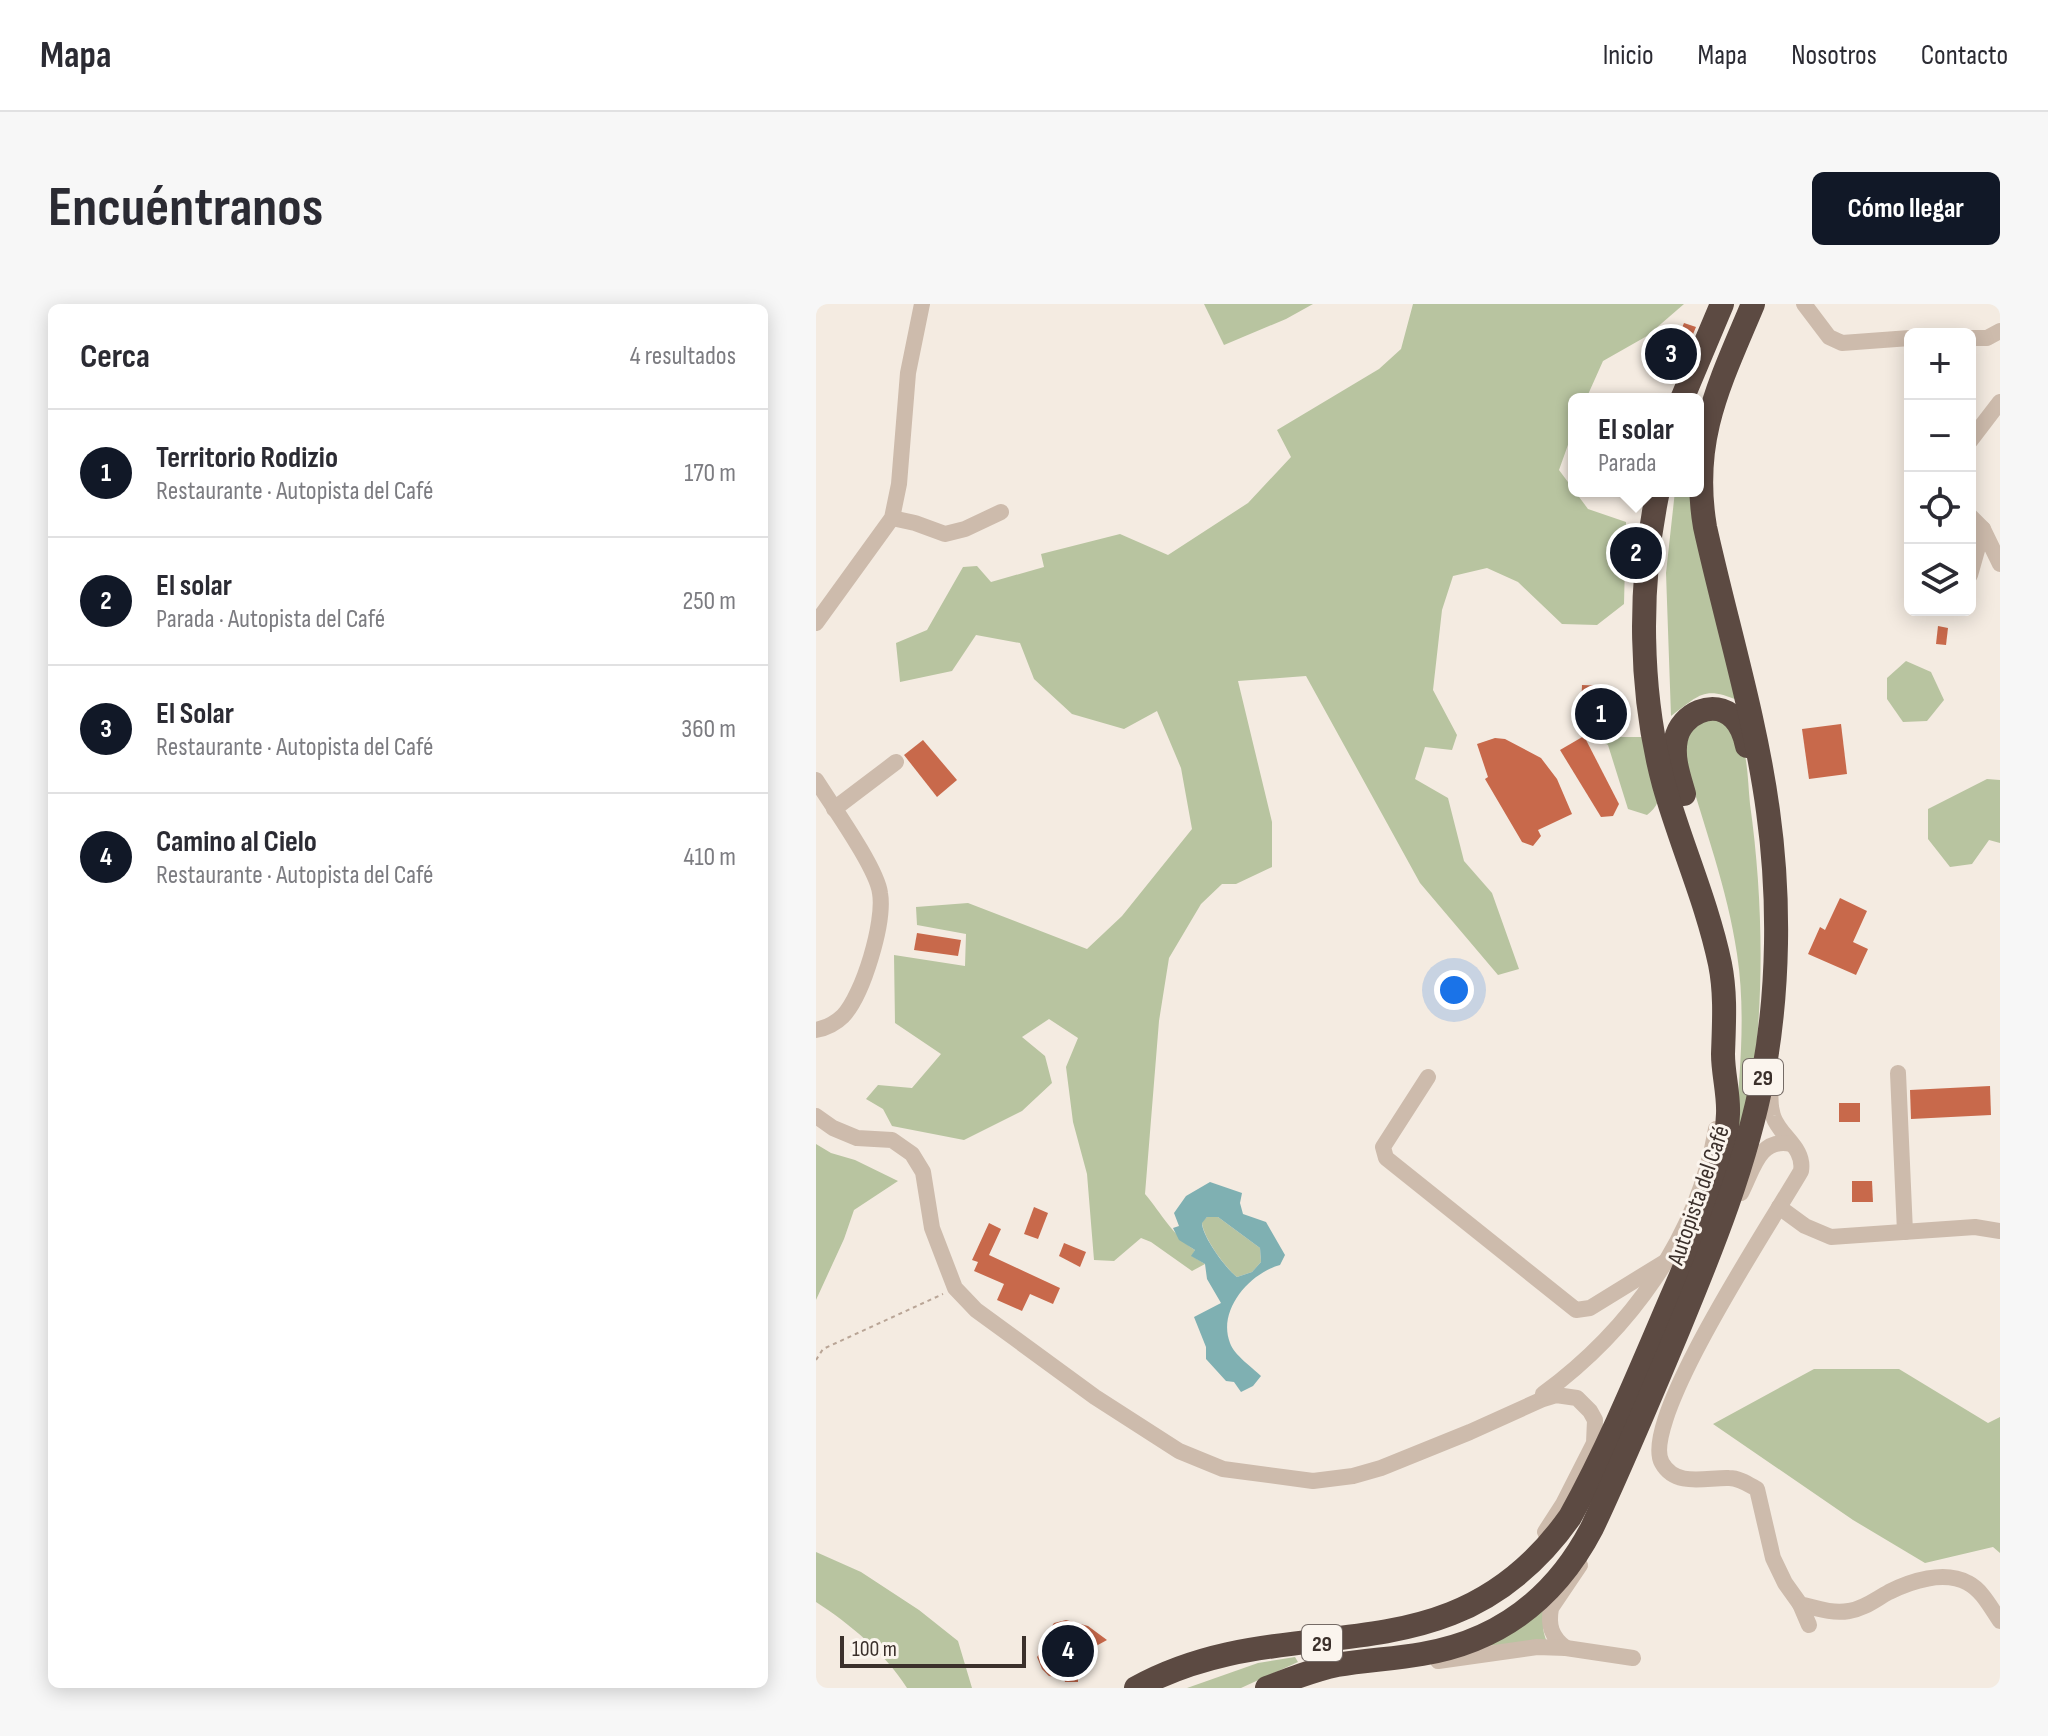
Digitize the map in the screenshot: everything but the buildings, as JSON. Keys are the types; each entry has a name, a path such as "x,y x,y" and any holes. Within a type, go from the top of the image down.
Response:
{"highway":[{"path":"1685,393 1722,304"},
{"name":"Autopista del Café","path":"1704,434 1753,304"},
{"name":"Autopista del Café","path":"1136,1688 1195,1663 1398,1632 1445,1620 1483,1603 1527,1568 1570,1517 1641,1369 1712,1193 1728,1112 1723,1075 1726,1008 1720,965 1703,898 1666,789 1650,714 1646,582 1657,497"},
{"name":"Autopista del Café","path":"1267,1688 1303,1674 1336,1666 1424,1654 1465,1644 1521,1616 1553,1587 1580,1551 1601,1509 1721,1225 1756,1109 1768,1040 1776,925 1774,861 1764,785 1753,725 1708,541 1702,497"},
{"path":"1720,965 1727,928 1676,764 1677,735 1682,725 1698,712 1717,709 1726,712 1733,716 1744,733 1759,812 1766,897 1776,925"},
{"path":"1167,1688 1224,1668 1246,1653"}],"street":[{"path":"816,623 892,518 899,484 908,373 922,304"},
{"path":"1804,304 1829,337 1842,343 1904,338"},
{"path":"1976,338 1987,338 2000,331"},
{"path":"1976,433 2000,402"},
{"path":"892,518 945,534 965,529 1001,512"},
{"path":"1976,522 1983,529 2000,564"},
{"path":"1976,554 1983,529"},
{"path":"834,809 896,762"},
{"path":"816,780 867,861 881,892 878,925 863,985 843,1016 828,1027 816,1030"},
{"path":"1768,1040 1773,1062 1772,1114 1782,1134 1801,1156 1801,1171 1689,1362 1671,1403 1659,1446 1661,1462 1670,1472 1687,1480 1732,1478 1757,1489 1773,1558 1809,1625"},
{"path":"1898,1073 1905,1232"},
{"path":"1514,1412 1566,1377 1601,1346 1632,1311 1668,1260 1706,1170 1718,1118 1723,1075"},
{"path":"1428,1077 1383,1147 1386,1158 1576,1310 1590,1308 1668,1260"},
{"path":"816,1116 833,1128 857,1138 892,1140 912,1154 923,1172 932,1228 955,1288 976,1310 1095,1397 1179,1451 1223,1469 1313,1481 1353,1476 1381,1468 1556,1395 1567,1395 1584,1404 1595,1420 1594,1443 1556,1516 1526,1557 1472,1599 1423,1625 1398,1632"},
{"path":"1721,1225 1761,1153 1775,1143 1791,1144"},
{"path":"1779,1207 1805,1226 1831,1237 1975,1227 2000,1231"},
{"path":"1566,1648 1551,1632 1551,1608 1584,1558 1601,1509"},
{"path":"1800,1604 1834,1613 1851,1611 1892,1590 1931,1577 1951,1578 1969,1583 2000,1621"},
{"path":"1336,1666 1412,1664 1537,1647 1633,1658"}],"path":[{"path":"816,1360 823,1349 955,1288"}],"green space":[{"path":"1204,304 1313,304 1224,345"},
{"path":"1413,304 1684,304 1647,336 1603,361 1589,393 1568,393 1568,445 1559,470 1568,482 1568,497 1579,497 1588,509 1626,522 1624,604 1597,625 1562,624 1518,582 1487,568 1453,576 1442,610 1433,690 1457,735 1452,750 1425,747 1415,779 1448,798 1464,861 1492,893 1519,969 1498,975 1420,883 1306,676 1238,681 1272,822 1272,867 1236,884 1222,884 1201,904 1169,958 1159,1021 1145,1194 1174,1232 1195,1250 1192,1256 1205,1264 1192,1271 1141,1238 1114,1261 1094,1260 1087,1174 1073,1122 1066,1067 1078,1038 1049,1019 1022,1037 1045,1056 1052,1083 1022,1111 964,1140 892,1126 883,1109 866,1099 878,1085 912,1088 941,1054 895,1023 894,955 965,966 966,934 917,925 916,907 968,903 1087,949 1122,916 1192,829 1181,768 1157,711 1124,729 1072,714 1034,679 1020,643 976,635 952,671 900,682 896,643 927,630 963,567 977,566 991,582 1044,567 1041,554 1120,534 1168,555 1248,503 1291,457 1277,430 1379,369 1401,349"},
{"path":"1674,497 1696,497 1739,701 1709,693 1695,698 1671,716 1666,573"},
{"path":"1906,661 1931,672 1944,700 1927,721 1903,722 1887,699 1887,678"},
{"path":"1697,718 1724,718 1741,740 1747,765 1758,886 1760,969 1756,1052 1744,1134 1735,1131 1742,1020 1733,928 1682,748"},
{"path":"1594,737 1650,737 1661,789 1655,808 1647,815 1628,809 1608,745"},
{"path":"1987,779 2000,780 2000,843 1989,840 1972,864 1950,867 1928,839 1928,809"},
{"path":"816,1144 898,1181 854,1210 816,1300"},
{"path":"1207,1217 1218,1217 1260,1248 1261,1262 1252,1272 1237,1277 1227,1267 1203,1228 1202,1222"},
{"path":"1814,1369 1899,1369 1988,1423 2000,1417 2000,1553 1993,1547 1925,1563 1853,1520 1713,1424"},
{"path":"816,1552 861,1572 919,1610 958,1641 972,1688 907,1688 866,1640 816,1602"},
{"path":"1551,1600 1543,1621 1547,1642 1483,1646"},
{"path":"1295,1657 1298,1662 1241,1688 1187,1688 1258,1663"}],"water":[{"path":"1210,1182 1242,1193 1240,1203 1243,1214 1266,1222 1285,1255 1280,1265 1248,1284 1232,1306 1228,1318 1227,1331 1232,1347 1261,1376 1253,1386 1241,1392 1234,1382 1226,1381 1206,1359 1206,1347 1194,1317 1221,1303 1207,1279 1205,1264 1191,1256 1195,1250 1179,1240 1173,1228 1179,1226 1174,1213 1186,1196","holes":["1207,1217 1218,1217 1260,1248 1261,1262 1252,1272 1237,1277 1210,1244 1202,1223"]}],"place":[{"name":"El Solar","path":"1671,354"},
{"name":"El solar","path":"1636,553"},
{"name":"Territorio Rodizio","path":"1601,714"},
{"name":"Camino al Cielo","path":"1068,1651"}]}
